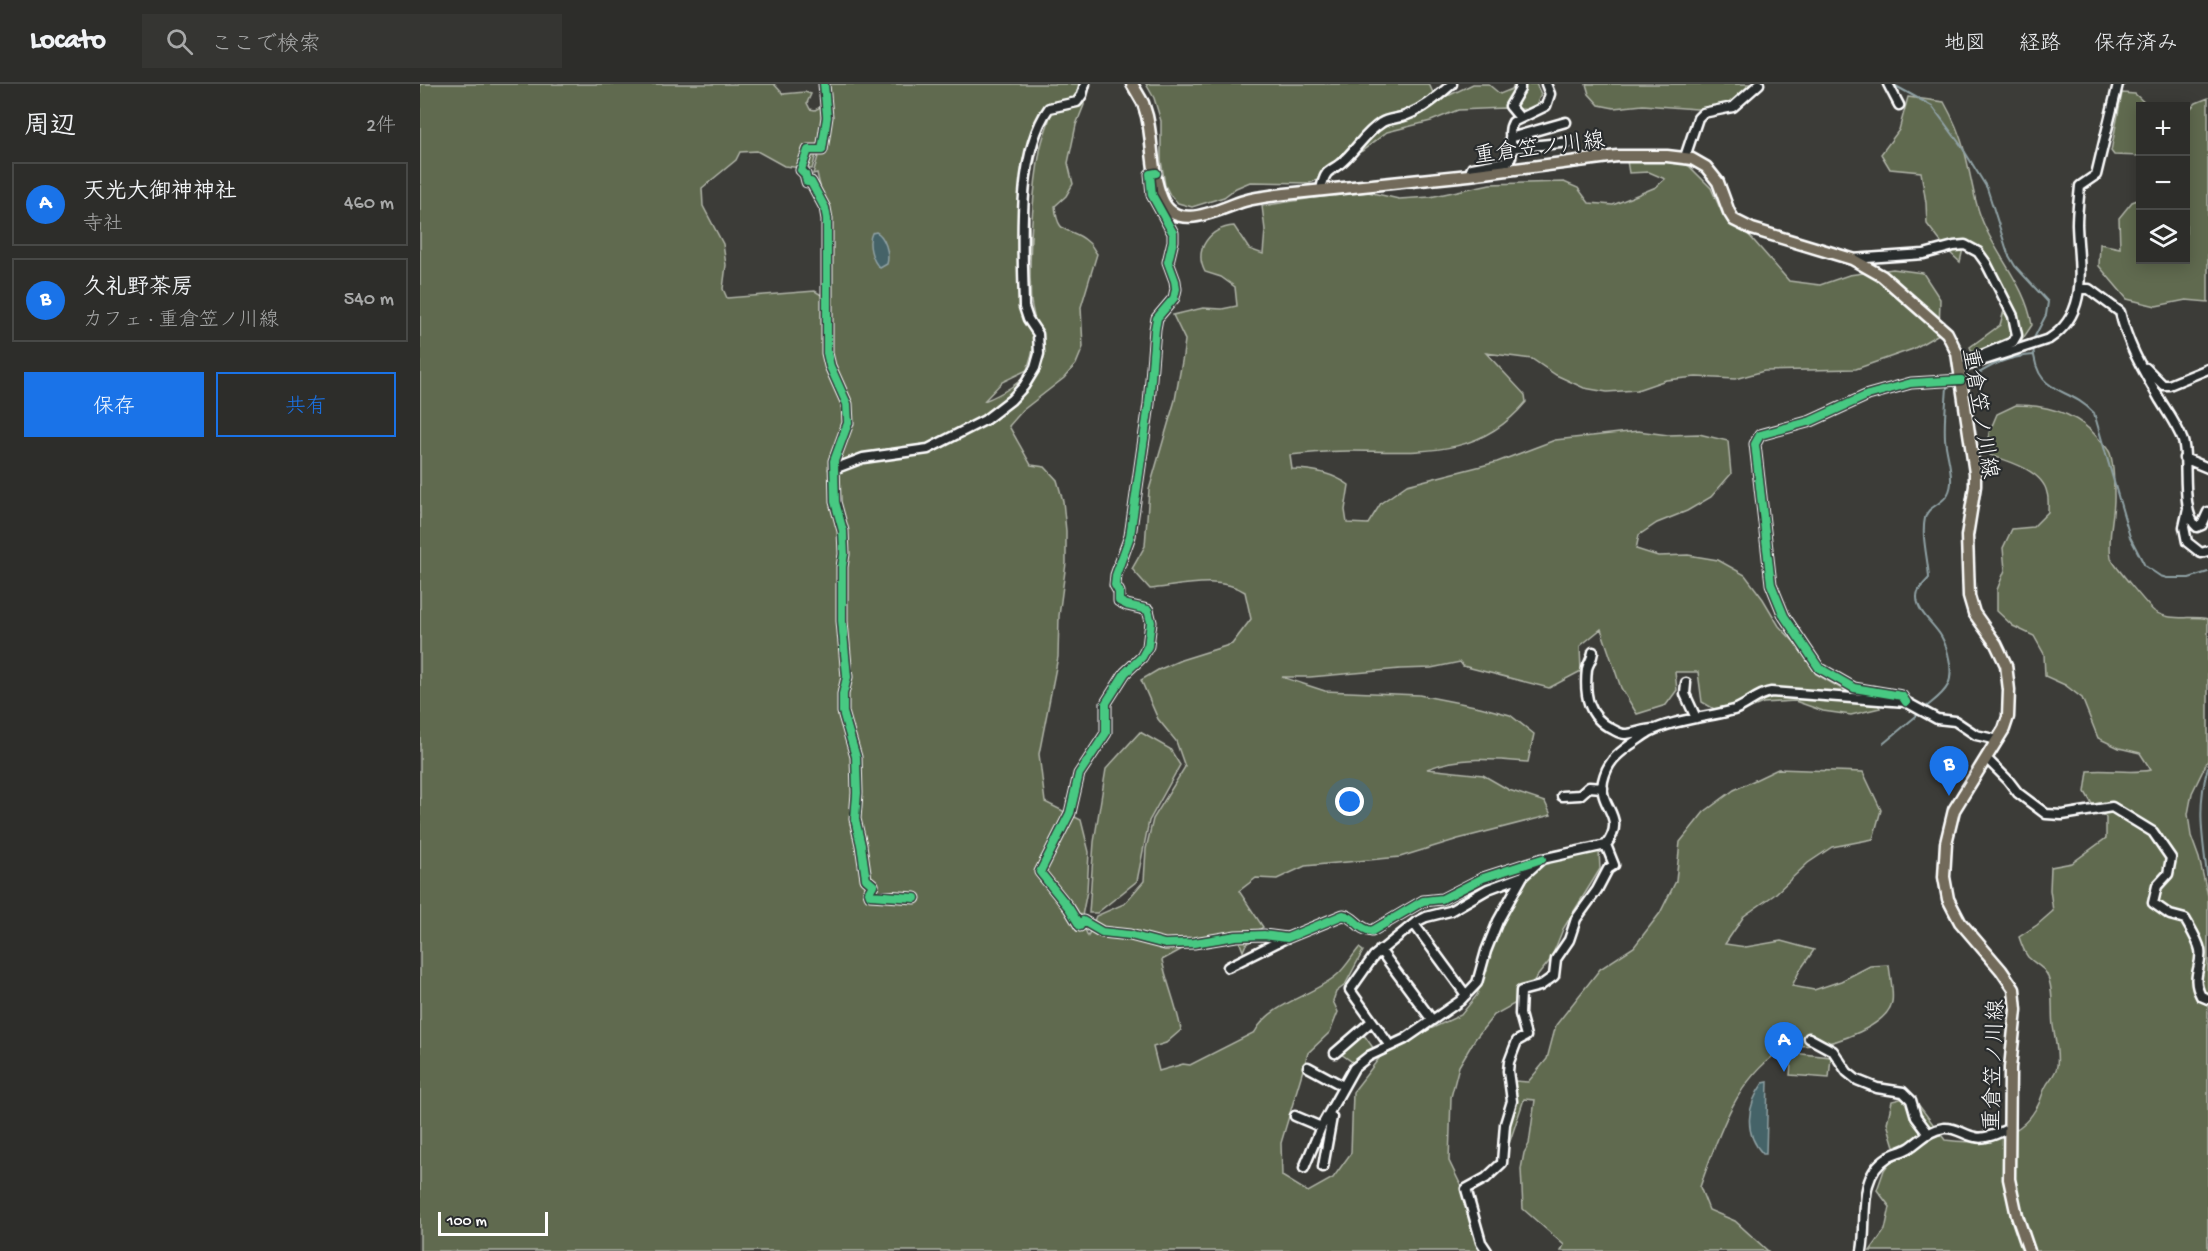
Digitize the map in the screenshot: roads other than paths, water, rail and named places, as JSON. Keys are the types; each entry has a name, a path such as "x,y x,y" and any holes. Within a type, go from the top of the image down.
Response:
{"main road":[{"name":"重倉笠ノ川線","path":"1132,84 1143,103 1147,116 1162,201 1174,213 1187,218 1255,198 1469,175 1617,156 1685,157 1699,162 1712,174 1729,212 1741,224 1752,230 1852,259 1882,276 1947,333 1957,353 1975,472 1967,537 1970,605 2002,654 2010,690 2008,717 1998,740 1954,810 1946,843 1944,877 1948,899 1960,922 2001,970 2014,990 2016,1010 2010,1068 2009,1179 2017,1216 2029,1251"}],"street":[{"path":"824,84 827,117 822,150 808,150 801,170 807,182 811,182 825,208 827,219 827,352 830,366 847,404 848,423 834,460 834,469 835,502 843,531 844,554 842,621 847,677 843,694 843,711 856,757 855,819 866,879 873,885 869,892 870,895 915,898"},
{"path":"834,469 863,458 928,449 985,420 1011,400 1024,386 1035,368 1039,354 1038,334 1028,319 1024,306 1022,209 1030,158 1038,126 1049,108 1077,102 1085,84"},
{"path":"1321,190 1324,178 1329,172 1344,161 1356,145 1379,124 1419,110 1441,96 1452,84"},
{"path":"1520,84 1520,89 1510,106 1520,118"},
{"path":"1469,175 1472,168 1509,161 1512,157 1510,126 1512,122 1546,106 1550,94 1546,84"},
{"path":"1685,157 1698,118 1703,113 1733,107 1759,84"},
{"path":"1888,84 1899,105"},
{"path":"1960,368 2037,344 2056,334 2076,305 2080,289 2077,220 2080,186 2096,175 2118,84"},
{"path":"1510,138 1566,122"},
{"path":"1511,148 1570,142"},
{"path":"1156,173 1150,174 1152,195 1173,232 1168,262 1176,281 1176,290 1174,298 1157,318 1149,404 1130,536 1116,575 1115,585 1119,592 1119,601 1148,610 1151,622 1148,646 1142,657 1125,673 1106,704 1106,733 1079,774 1070,813 1040,872 1069,908 1080,926 1083,921 1102,932 1131,935 1165,944 1194,943 1236,936 1264,935 1287,938"},
{"path":"1852,259 1924,254 1965,245 1978,252 2013,316 2018,335 2013,342 1971,359 1960,368"},
{"path":"2080,289 2089,290 2120,312 2126,337 2184,442 2188,509 2193,524 2197,527 2202,525 2206,521 2208,512"},
{"path":"2137,359 2163,385 2169,385 2208,369"},
{"path":"1906,702 1902,696 1854,688 1819,668 1784,616 1771,584 1755,444 1760,435 1812,421 1868,395 1911,383 1961,380"},
{"path":"2184,458 2208,468"},
{"path":"2188,509 2184,527 2187,542 2201,553 2208,551"},
{"path":"1593,652 1592,661 1587,668 1588,699 1597,719 1626,734 1659,729"},
{"path":"1686,683 1685,694 1696,718"},
{"path":"1228,967 1287,938 1343,915 1350,917 1360,928 1372,931 1423,901 1442,899 1484,878 1542,859 1606,845 1612,836 1616,822 1602,788 1607,766 1612,760 1650,732 1735,709 1764,693 1906,702 1943,721 1955,720 1976,735 1998,740"},
{"path":"1986,758 2008,780 2018,794 2046,814 2062,815 2112,807 2153,832 2171,858 2168,874 2157,886 2153,903 2170,915 2185,919 2200,950 2196,971 2196,989 2201,996 2208,999"},
{"path":"1563,796 1580,795 1589,787 1602,788"},
{"path":"1487,1251 1481,1242 1466,1189 1486,1178 1502,1163 1505,1124 1512,1101 1509,1062 1517,1041 1526,1036 1520,1014 1520,994 1524,989 1540,986 1554,976 1556,959 1569,940 1578,915 1597,890 1608,869 1614,865 1606,845"},
{"path":"1304,1168 1321,1127 1354,1068 1369,1056 1405,1039 1460,1001 1477,983 1498,921 1523,876 1542,859"},
{"path":"1390,1046 1350,990 1367,965 1380,950 1426,917 1450,911 1488,889 1523,876"},
{"path":"1414,924 1466,994"},
{"path":"1380,950 1432,1020"},
{"path":"1335,1053 1372,1021"},
{"path":"1809,1038 1833,1051 1847,1072 1867,1086 1903,1092 1908,1095 1919,1123 1928,1133"},
{"path":"1308,1067 1343,1086"},
{"path":"1323,1167 1332,1117 1329,1114"},
{"path":"1295,1116 1321,1127"},
{"path":"1862,1251 1865,1238 1866,1189 1869,1180 1887,1158 1911,1146 1928,1133 1950,1128 1981,1138 2010,1128"}],"water":[{"path":"876,232 884,241 888,255 887,264 880,268 870,247 872,233"},
{"path":"1768,1082 1766,1154 1763,1154 1752,1137 1750,1119 1753,1100 1763,1083"}],"waterway":[{"path":"1892,84 1932,106 1960,144 1987,188 2008,254 2015,266 2048,302 2046,315 2033,340"},
{"path":"2033,346 2035,363 2046,382 2084,404 2094,413 2130,537 2145,566 2167,578 2189,578 2208,572"},
{"path":"1971,378 2000,362 2033,355"},
{"path":"1925,708 1938,698 1950,680 1948,653 1944,641 1922,613 1917,594 1929,578 1924,540 1925,518 1930,509 1947,496 1951,483 1945,425 1947,387 1953,385"},
{"path":"1884,743 1921,712"},
{"path":"2208,767 2201,810 2208,882"}],"place":[{"name":"久礼野茶房","path":"1949,796"},
{"name":"天光大御神神社","path":"1784,1072"}]}
